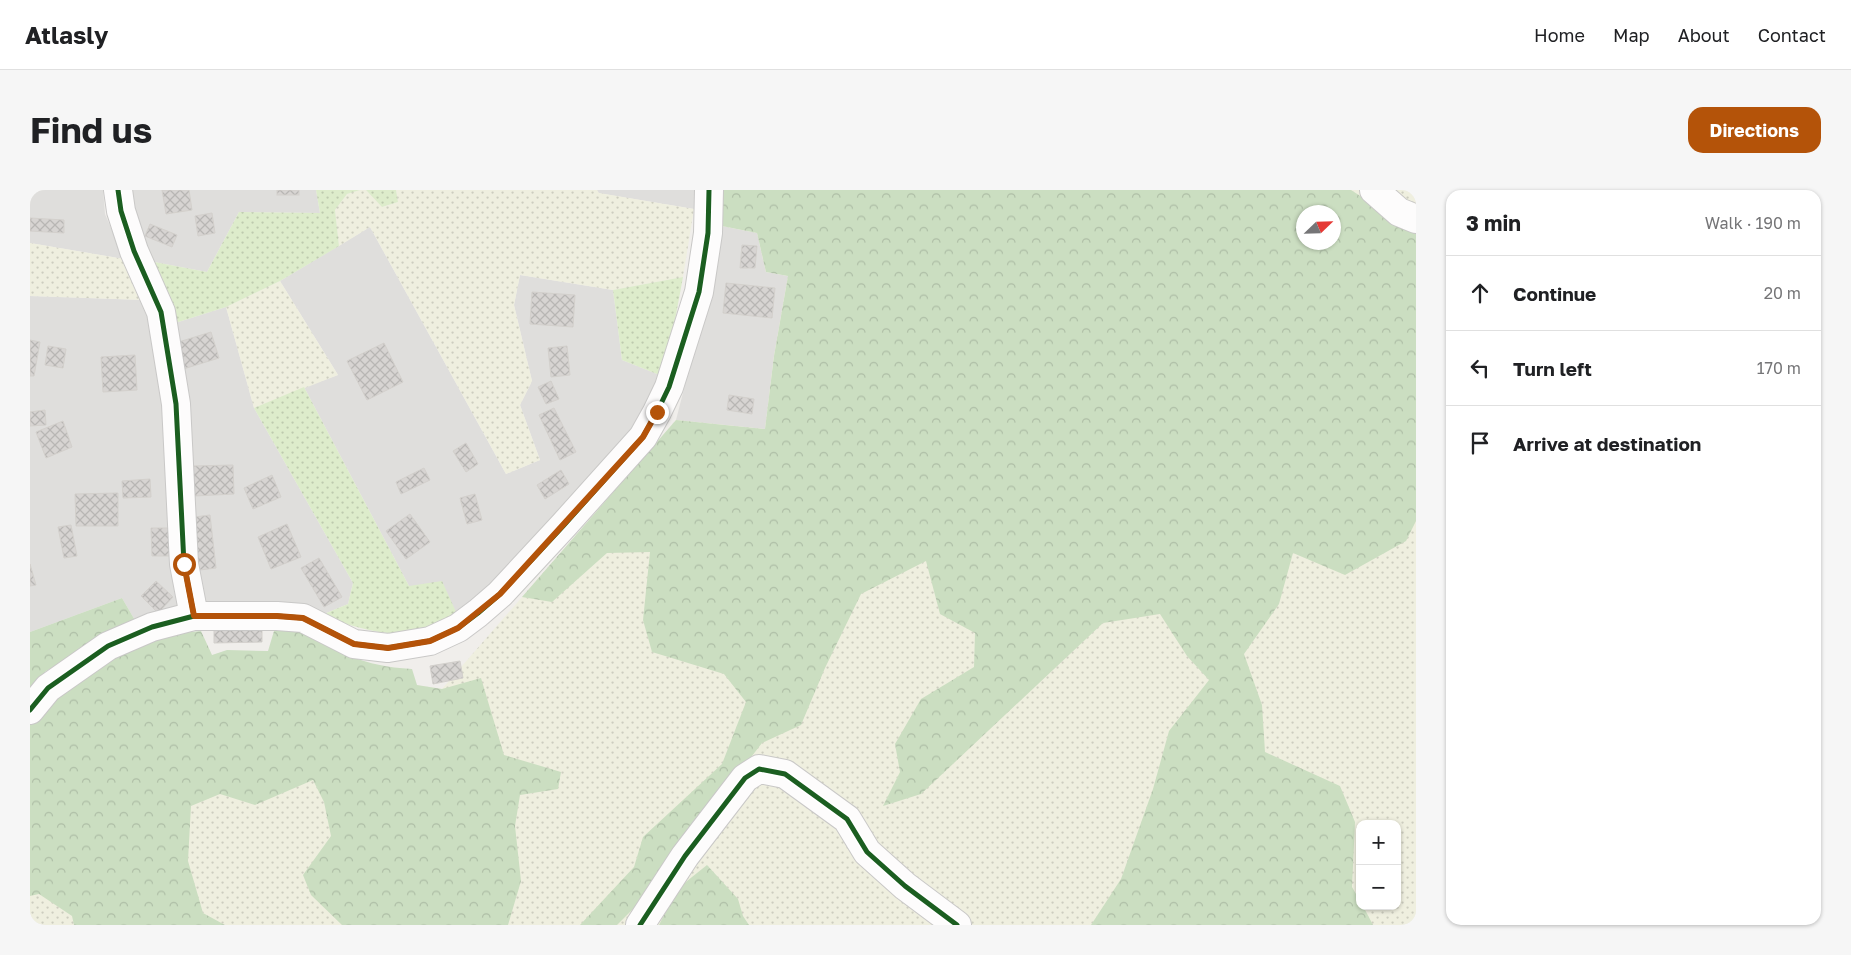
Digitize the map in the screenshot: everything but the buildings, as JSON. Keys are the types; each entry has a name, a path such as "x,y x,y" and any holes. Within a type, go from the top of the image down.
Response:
{"street":[{"path":"118,190 121,211 134,251 161,312 176,404 184,564 194,616"},
{"path":"30,710 48,688 108,646 152,627 194,616 277,616 303,618 354,644 388,648 430,641 458,628 478,613 500,594 643,437 657,412 668,387 699,292 708,233 710,190"},
{"path":"1374,190 1399,212 1416,219"},
{"path":"640,925 685,856 745,778 760,769 784,774 847,819 867,852 905,886 957,925"}],"shaded area":[{"path":"30,190 103,190 105,214 124,259 30,243"},
{"path":"131,190 316,190 320,213 239,212 207,272 149,261 132,210"},
{"path":"597,190 694,190 694,209 598,193"},
{"path":"717,225 757,233 766,272 788,276 774,356 765,429 676,420 714,272"},
{"path":"370,227 506,474 540,460 520,405 532,381 514,305 520,275 613,290 622,360 662,376 640,422 516,565 457,614 409,586 304,387 338,375 280,281"},
{"path":"30,296 144,300 153,332 167,402 186,608 136,622 122,598 30,632"},
{"path":"226,307 254,408 353,583 348,604 319,616 298,603 197,606 172,324"}],"green space":[{"path":"316,190 360,190 347,194 335,210 339,246 280,281 226,307 172,324 149,261 207,272 239,212 320,213"},
{"path":"366,190 383,207 398,202 396,190 597,190 599,193 694,209 683,277 613,290 520,275 514,305 532,381 520,405 540,460 506,474 370,227 339,246 335,210 347,194"},
{"path":"366,190 396,190 398,202 382,207"},
{"path":"714,190 1416,190 1416,925 30,925 30,710 303,668 442,689 676,420 765,429 774,356 788,276 766,272 757,233 717,225"},
{"path":"721,190 1351,190 1416,232 1416,521 1406,541 1345,575 1293,553 1279,604 1244,654 1262,705 1265,752 1340,786 1355,822 1352,887 1356,894 1356,910 1365,910 1373,925 1091,925 1121,879 1153,789 1169,731 1209,680 1187,656 1160,614 1103,623 921,794 883,806 900,772 895,744 921,699 974,667 975,633 940,614 926,561 861,594 825,668 801,725 762,743 637,905 617,925 580,925 634,867 643,837 722,764 746,702 724,674 652,652 643,620 650,552 607,553 552,602 522,597 676,420 765,429 774,356 788,276 766,272 757,233 717,225"},
{"path":"30,243 124,259 144,300 30,296"},
{"path":"683,277 668,358 662,376 622,360 613,290"},
{"path":"280,281 338,375 254,408 226,307"},
{"path":"304,387 409,586 442,581 457,614 426,630 396,634 357,627 319,616 348,604 353,583 254,408"},
{"path":"122,598 136,622 46,671 30,689 30,632"},
{"path":"299,629 352,657 379,665 412,669 417,685 442,689 481,678 504,755 561,772 558,789 520,795 515,826 521,881 508,925 342,925 311,895 303,875 331,836 324,802 313,780 255,805 220,794 191,806 188,861 203,913 225,925 74,925 72,916 39,894 30,896 30,722 43,706 119,651 171,634 201,631 212,655 227,650 268,651 274,631"},
{"path":"707,865 738,899 743,916 749,925 659,925 677,889"}],"cycle path":[{"path":"118,190 121,211 134,251 161,312 176,404 184,564 194,616"},
{"path":"30,710 48,688 108,646 152,627 194,616 277,616 303,618 354,644 388,648 430,641 458,628 478,613 500,594 643,437 657,412 669,387 699,292 708,233 709,190"},
{"path":"640,925 685,856 745,778 759,769 785,774 847,819 867,852 905,886 957,925"}],"route":[{"path":"184,564 194,616 221,618 277,616 303,618 354,644 388,648 411,646 430,641 458,628 500,594 643,437 657,412"}]}
